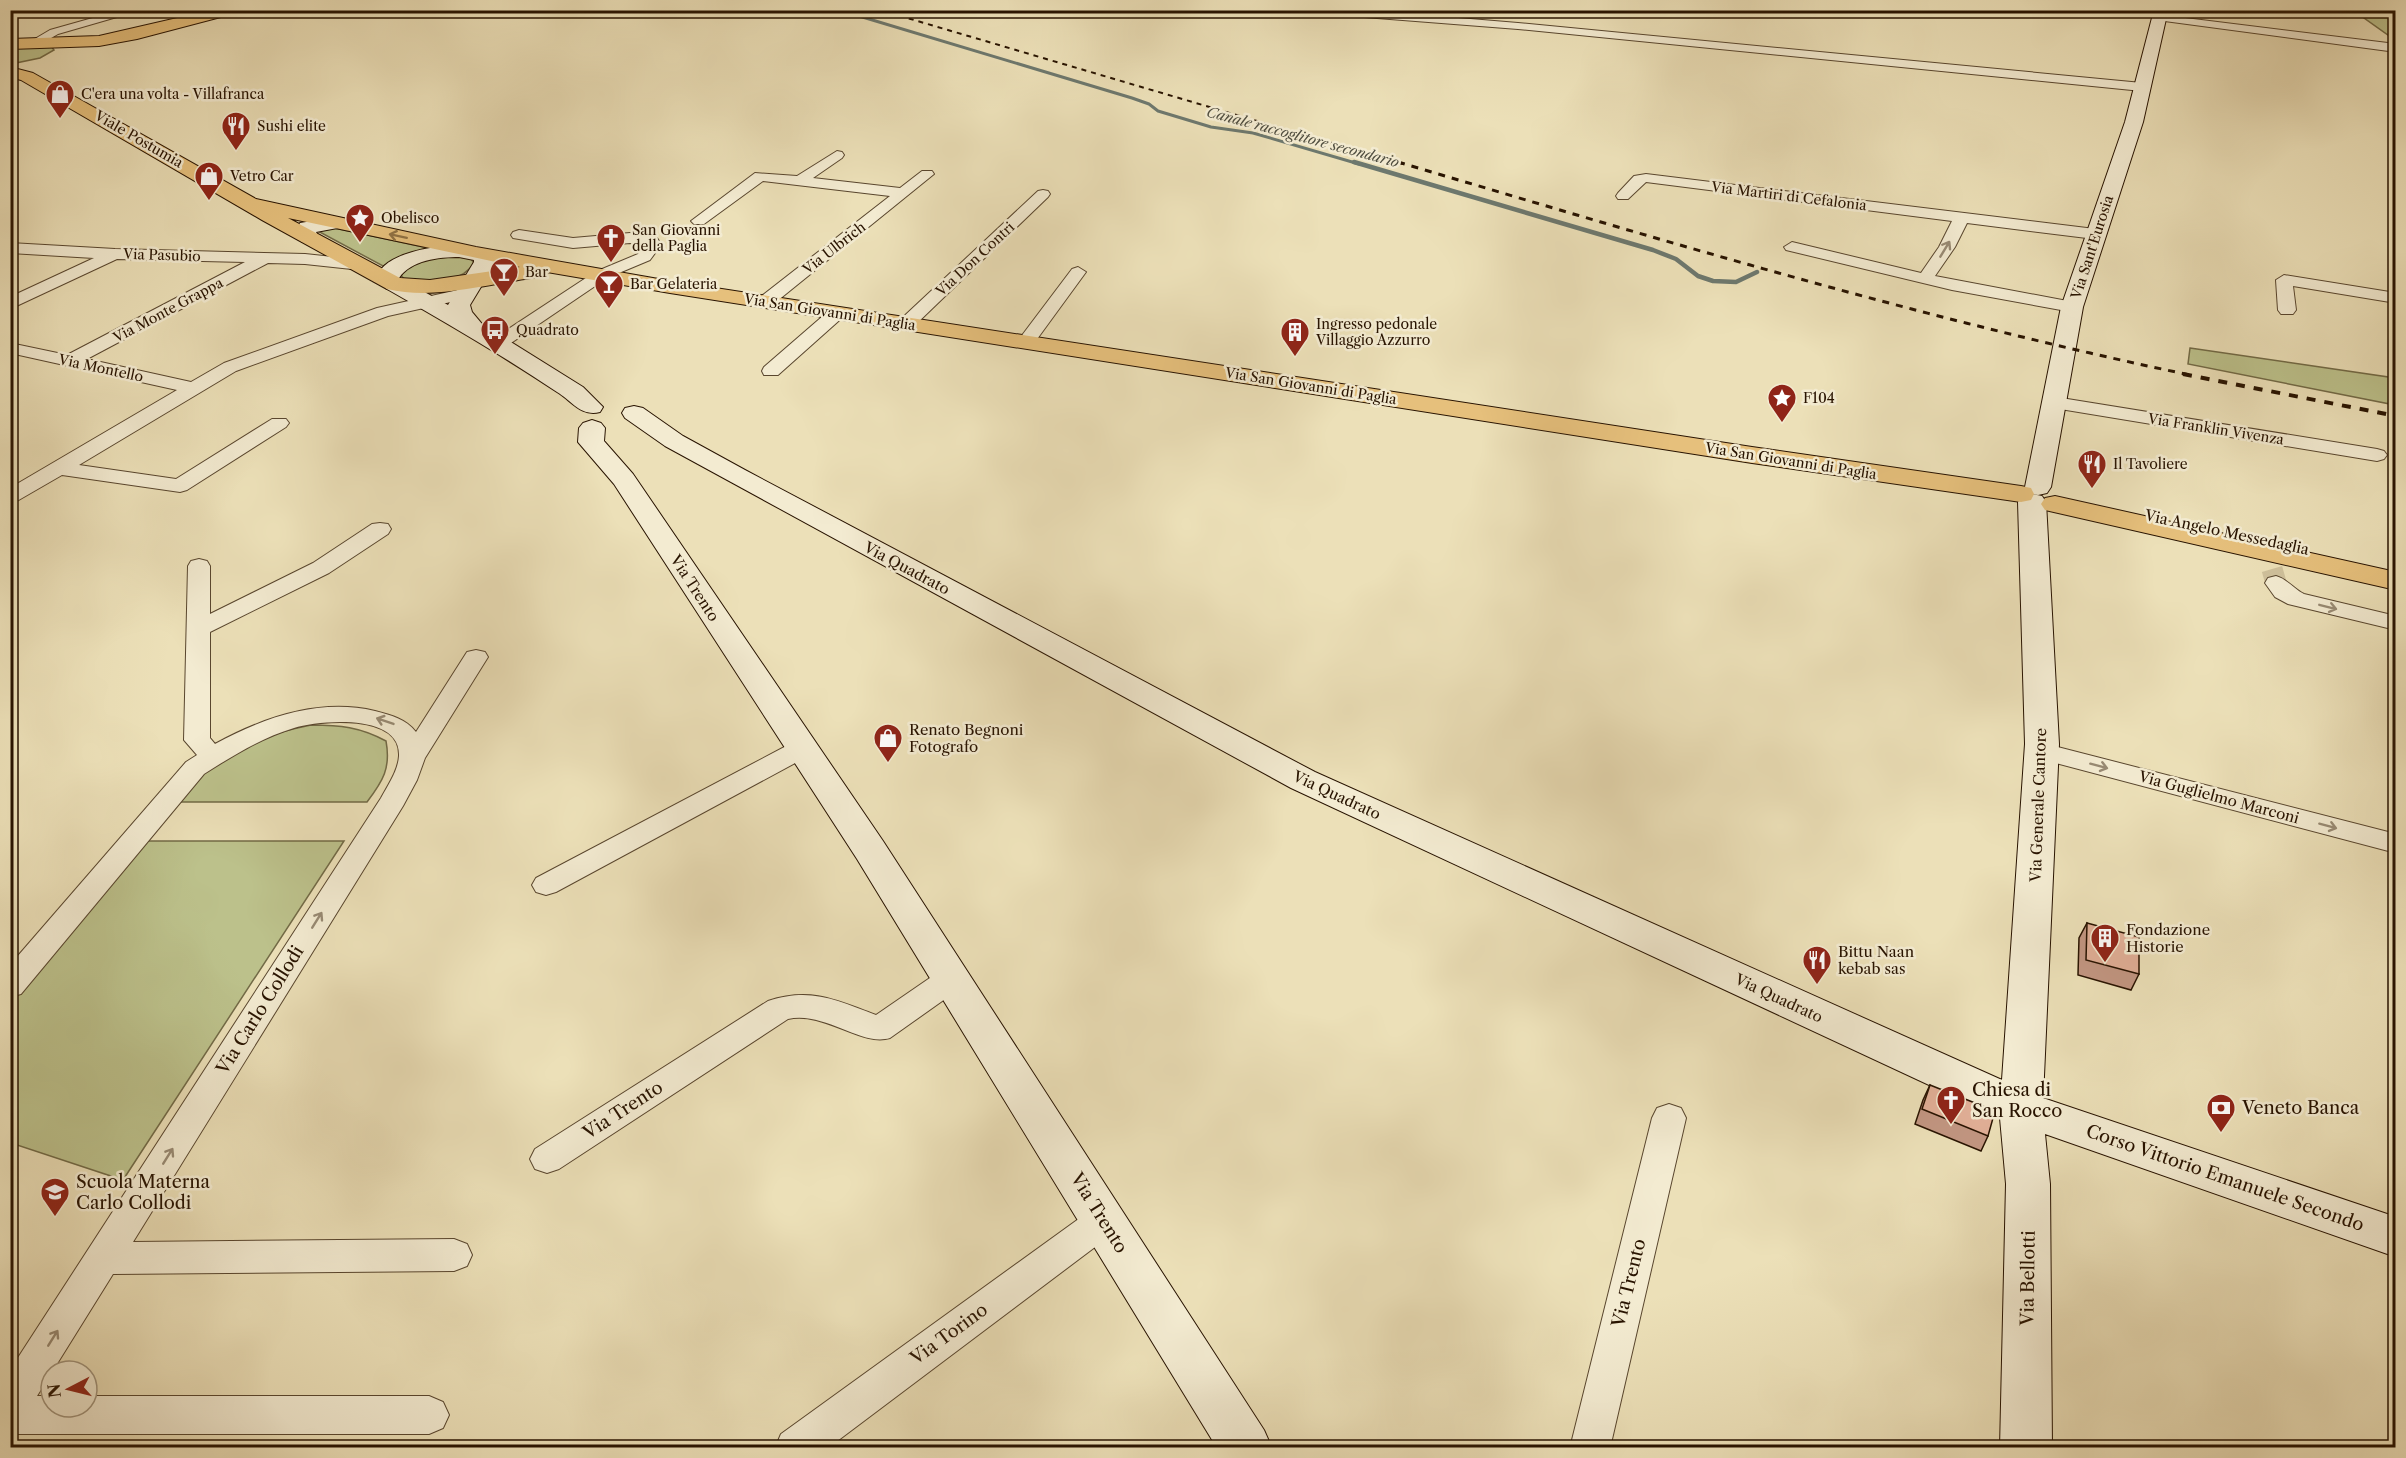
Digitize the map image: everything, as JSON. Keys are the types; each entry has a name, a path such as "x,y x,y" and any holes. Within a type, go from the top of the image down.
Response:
{"main road":[{"path":"10,44 52,46 106,40 231,10"},
{"path":"10,66 30,66 52,46"},
{"name":"Viale Postumia","path":"30,66 269,216 391,282"},
{"name":"Via San Giovanni di Paglia","path":"250,204 476,253 765,302 1731,452 2041,497"},
{"path":"526,273 590,273"},
{"path":"391,282 471,287"},
{"name":"Via Angelo Messedaglia","path":"2041,497 2396,568"},
{"name":"Via Angelo Messedaglia","path":"2041,497 2274,569 2396,580"}],"street":[{"path":"52,46 39,40 54,32 136,10"},
{"path":"1313,10 1576,31 2142,87"},
{"path":"2161,14 2396,48"},
{"name":"Via Sant'Eurosia","path":"2041,497 2072,307 2134,122 2161,14"},
{"path":"799,181 837,155"},
{"name":"Via Ulbrich","path":"765,302 927,174"},
{"path":"699,221 760,177 902,194"},
{"name":"Via Martiri di Cefalonia","path":"1623,196 1640,179 1646,178 2095,234"},
{"name":"Via Don Contri","path":"906,324 1043,194"},
{"path":"1925,279 1947,247 1962,217"},
{"path":"309,238 306,233 307,227 336,223"},
{"path":"498,343 590,273 644,257 650,249 651,241 630,238 573,243 519,235"},
{"path":"1792,247 1925,279 2072,307"},
{"name":"Via Pasubio","path":"10,248 115,254 314,260 361,265"},
{"name":"Via Pasubio","path":"314,260 336,252"},
{"path":"391,282 388,275 394,268 417,257 450,252 476,253 486,259 459,309 472,327"},
{"path":"12,303 115,254"},
{"name":"Via Monte Grappa","path":"70,362 265,258"},
{"path":"1026,342 1078,272"},
{"path":"10,497 230,367 396,308 429,303 471,287 526,273"},
{"path":"2287,310 2284,280 2396,298"},
{"name":"Via Quadrato","path":"391,282 498,343 610,418 674,441 1303,780 2021,1108"},
{"path":"771,371 837,313"},
{"name":"Via Montello","path":"10,348 192,388"},
{"name":"Via Franklin Vivenza","path":"2055,403 2377,455"},
{"name":"Via Trento","path":"610,418 591,442 624,480 870,850 1240,1444"},
{"path":"58,468 180,486 279,423"},
{"name":"Via Generale Cantore","path":"2021,1108 2042,751 2041,497"},
{"path":"198,629 321,568 380,529"},
{"path":"199,566 197,740 212,756"},
{"name":"Via Angelo Messedaglia","path":"2274,569 2283,592 2296,599 2396,622"},
{"name":"Via Carlo Collodi","path":"10,1405 381,819 399,788 412,758 476,657"},
{"path":"10,986 195,768 227,746 262,730 300,717 339,714 370,716 395,725 407,737 412,758"},
{"path":"546,885 801,749"},
{"name":"Via Guglielmo Marconi","path":"2042,751 2396,843"},
{"name":"Via Trento","path":"547,1159 778,1009 797,1005 830,1010 879,1029 951,979"},
{"name":"Corso Vittorio Emanuele Secondo","path":"2021,1108 2396,1237"},
{"name":"Via Bellotti","path":"2021,1108 2028,1184 2026,1448"},
{"name":"Via Trento","path":"1590,1448 1669,1118"},
{"name":"Via Torino","path":"795,1448 1103,1221"},
{"path":"103,1258 454,1255"},
{"path":"10,1415 429,1415"}],"green space":[{"path":"2348,11 2395,11 2395,40 2361,16"},
{"path":"10,45 51,46 54,50 40,58 11,64"},
{"path":"325,226 429,250 383,266 316,230"},
{"path":"446,255 471,259 474,263 461,275 443,280 405,280 399,273 406,265"},
{"path":"2190,348 2395,378 2395,405 2188,364"},
{"path":"311,725 350,728 386,741 387,759 384,774 367,802 179,802 207,769 229,753 270,735"},
{"path":"145,841 344,841 123,1180 11,1143 11,999"}],"building":[{"path":"2087,923 2139,937 2139,974 2086,960"},
{"path":"1930,1085 1995,1111 1988,1136 1922,1109"}],"waterway":[{"name":"Canale raccoglitore secondario","path":"839,10 1132,98 1149,104 1158,111 1211,127 1253,133 1359,164"},
{"name":"Canale raccoglitore secondario","path":"1354,162 1653,250 1676,259 1698,276 1713,281 1736,282 1757,272"}],"tunnel":[{"path":"2272,569 2276,583"}],"railway":[{"path":"880,10 1403,164"},
{"path":"1398,162 1891,304 2190,375"},
{"path":"2183,374 2396,416"}],"place":[{"name":"C'era una volta - Villafranca","path":"60,120"},
{"name":"Sushi elite","path":"236,152"},
{"name":"Vetro Car","path":"209,202"},
{"name":"Obelisco","path":"360,244"},
{"name":"San Giovanni della Paglia","path":"611,264"},
{"name":"Bar","path":"504,298"},
{"name":"Bar Gelateria","path":"609,310"},
{"name":"Quadrato","path":"495,356"},
{"name":"Ingresso pedonale Villaggio Azzurro","path":"1295,358"},
{"name":"F104","path":"1782,424"},
{"name":"Il Tavoliere","path":"2092,490"},
{"name":"Renato Begnoni Fotografo","path":"888,764"},
{"name":"Fondazione Historie","path":"2105,964"},
{"name":"Bittu Naan kebab sas","path":"1817,986"},
{"name":"Chiesa di San Rocco","path":"1951,1126"},
{"name":"Veneto Banca","path":"2221,1134"},
{"name":"Scuola Materna Carlo Collodi","path":"55,1218"}]}
